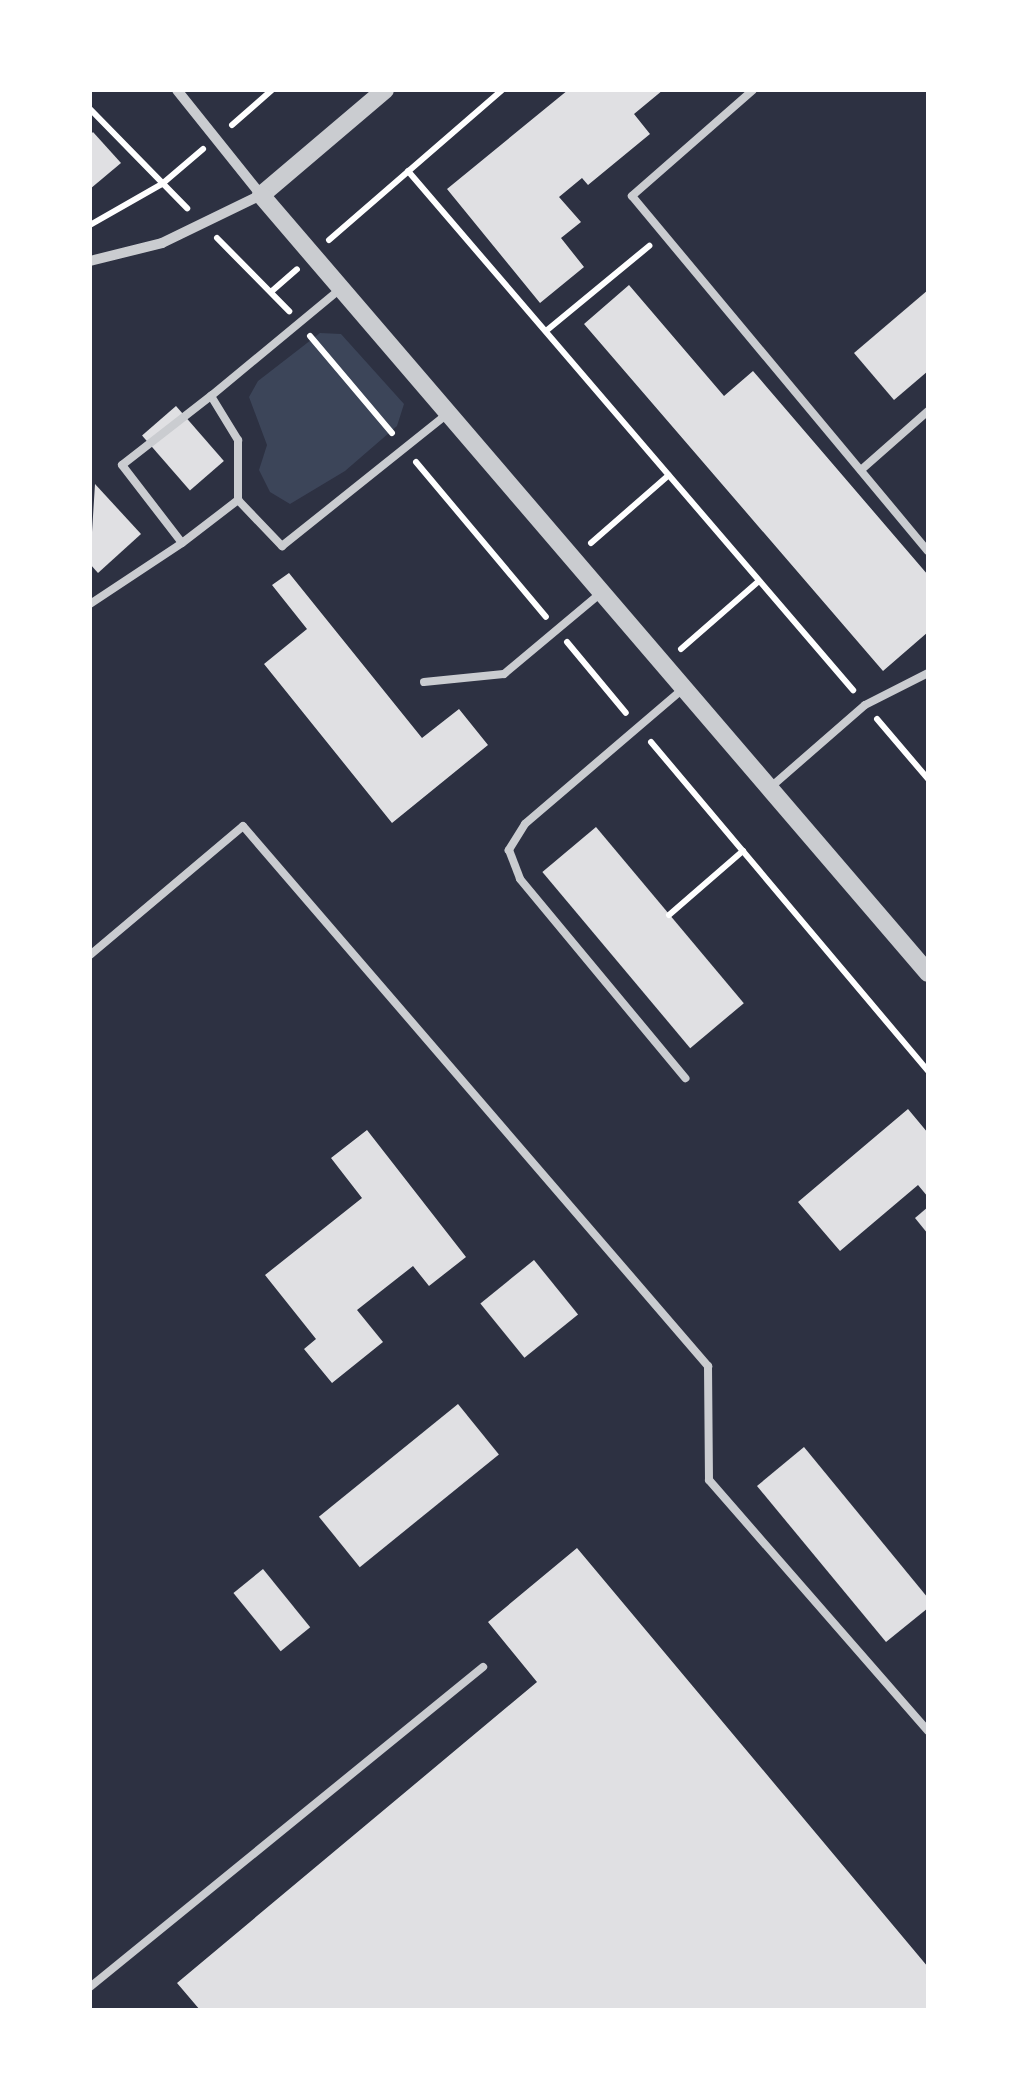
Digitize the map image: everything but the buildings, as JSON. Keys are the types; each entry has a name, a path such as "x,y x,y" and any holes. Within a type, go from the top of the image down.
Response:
{"street":[{"path":"177,90 261,195 576,556 928,973"},
{"path":"90,261 162,244 261,195 385,90"}],"lane":[{"path":"753,90 632,196 928,550"},
{"path":"182,543 122,465 342,288"},
{"path":"212,395 238,440 238,500 282,546 450,412"},
{"path":"860,470 928,410"},
{"path":"90,604 238,500"},
{"path":"424,682 504,674 605,590"},
{"path":"772,786 865,705 928,673"},
{"path":"684,1078 520,879 509,850 525,824 687,686"},
{"path":"90,955 243,826 708,1366 710,1480 928,1732"},
{"path":"90,1988 483,1667"}],"path":[{"path":"272,292 502,90"},
{"path":"90,108 299,323 928,1071"},
{"path":"408,171 928,779"},
{"path":"90,226 162,184"},
{"path":"546,331 663,234"},
{"path":"576,556 670,475"},
{"path":"666,661 760,581"},
{"path":"670,916 744,852"}],"shaded area":[{"path":"320,333 341,334 404,404 397,426 345,471 290,504 270,492 259,470 267,445 249,397 258,381"}]}
